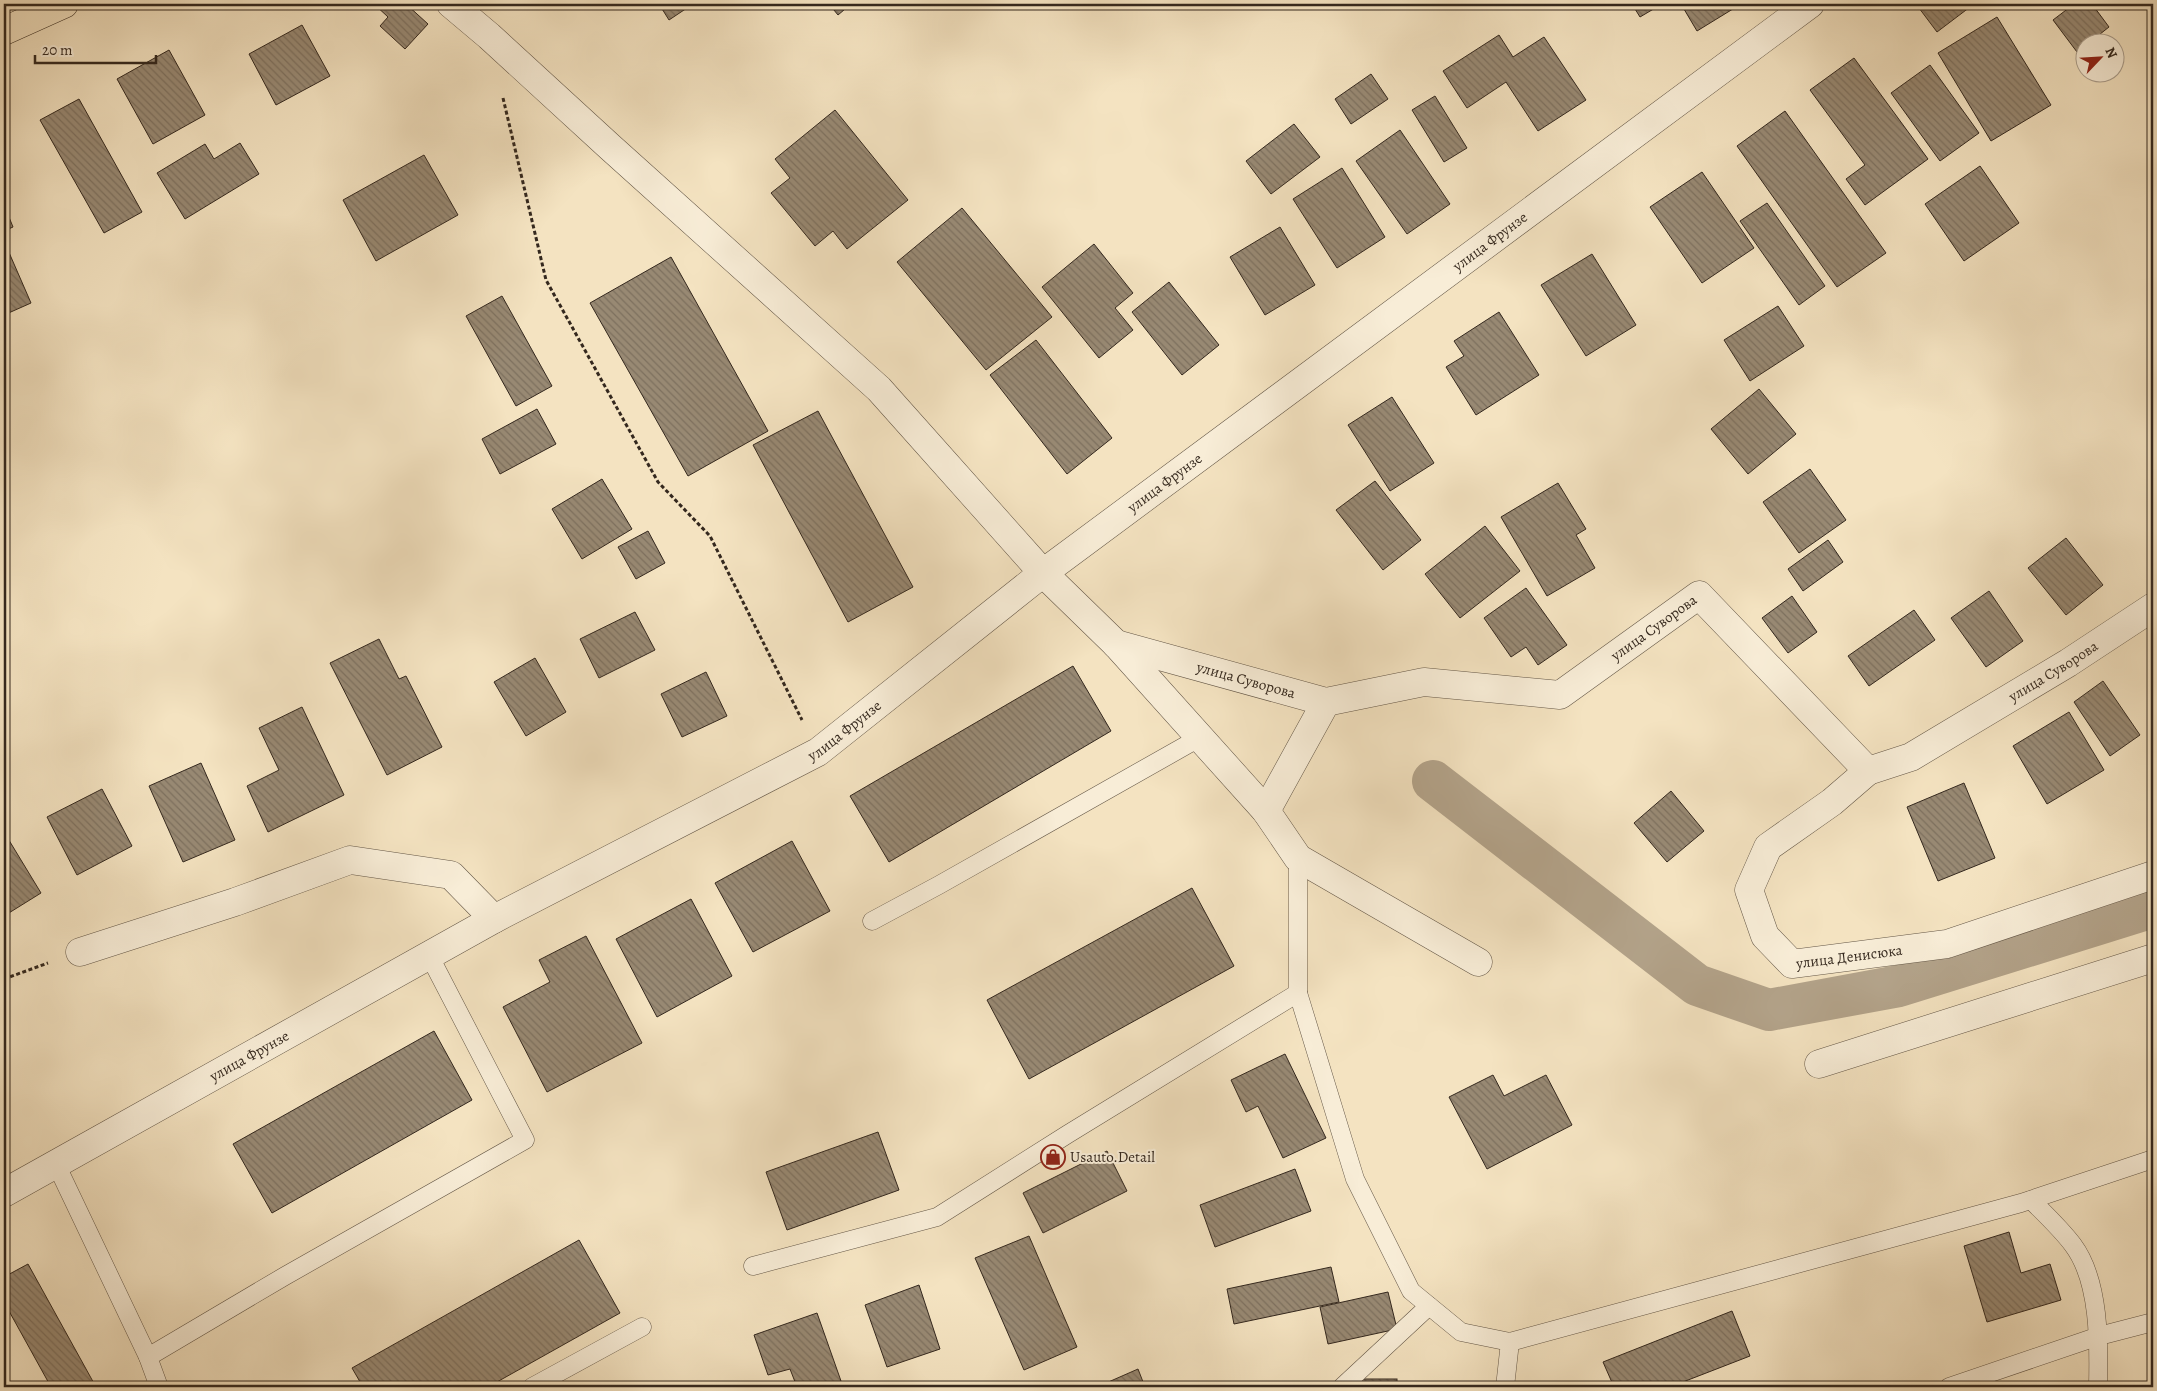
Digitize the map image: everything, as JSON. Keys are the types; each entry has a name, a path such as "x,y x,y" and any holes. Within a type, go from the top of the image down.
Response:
{"main road":[{"path":"4,31 64,4"}],"street":[{"path":"451,4 489,36 879,389 1043,573 1116,644 1266,811 1298,858 1478,962"},
{"name":"улица Фрунзе","path":"4,1193 494,919 818,752 1043,573 1810,4"},
{"name":"улица Суворова","path":"1116,644 1326,702 1424,682 1560,695 1699,595 1868,771 1911,757 2068,663 2153,607"},
{"path":"1266,811 1326,702"},
{"name":"улица Денисюка","path":"1868,771 1832,802 1768,847 1749,890 1765,936 1792,964 1946,944 2153,875"},
{"path":"80,952 235,902 350,860 451,875 494,919"},
{"path":"1819,1064 2153,958"}],"lane":[{"path":"872,921 1199,738"},
{"path":"1298,858 1298,993 1355,1179 1411,1292 1461,1332 1510,1342 2031,1200 2153,1159"},
{"path":"148,1357 285,1276 525,1140 429,955"},
{"path":"753,1266 937,1218 1068,1134 1298,993"},
{"path":"56,1164 148,1357 159,1387"},
{"path":"2031,1200 2074,1246 2088,1274 2099,1336 2098,1387"},
{"path":"1342,1387 1429,1306"},
{"path":"1949,1387 2099,1336 2153,1322"},
{"path":"532,1387 642,1327"},
{"path":"1505,1387 1510,1342"}],"path":[{"path":"502,92 546,280 658,482 710,536 818,752"},
{"path":"4,979 80,952"}],"building":[{"path":"374,4 406,4 428,24 405,49 380,26 388,17"},
{"path":"659,4 693,4 669,20"},
{"path":"829,4 851,4 838,15"},
{"path":"1632,4 1662,4 1640,17"},
{"path":"1681,4 1741,4 1697,31"},
{"path":"1916,4 1974,4 1937,32"},
{"path":"2074,4 2092,4 2109,27 2103,32 2074,32 2074,48 2053,20"},
{"path":"1997,17 2051,105 1991,141 1938,53"},
{"path":"302,25 330,76 276,105 249,54"},
{"path":"1499,35 1513,57 1544,37 1586,100 1538,131 1506,82 1467,108 1443,71"},
{"path":"169,50 205,115 153,144 117,79"},
{"path":"1854,58 1928,159 1865,205 1846,179 1865,165 1810,90"},
{"path":"1930,65 1979,133 1940,161 1891,93"},
{"path":"1371,74 1388,99 1351,124 1335,99"},
{"path":"1435,96 1467,148 1444,162 1412,110"},
{"path":"79,99 142,212 104,233 40,120"},
{"path":"835,110 908,200 847,249 833,231 815,246 771,193 790,178 775,159"},
{"path":"1785,111 1886,253 1837,287 1737,146"},
{"path":"1294,124 1320,157 1271,194 1246,161"},
{"path":"1400,130 1450,204 1407,234 1356,161"},
{"path":"240,143 259,174 185,219 157,173 205,144 214,159"},
{"path":"424,155 458,215 376,261 343,200"},
{"path":"1980,166 2019,223 1964,261 1925,204"},
{"path":"1342,168 1385,237 1337,268 1293,199"},
{"path":"1702,172 1754,248 1702,283 1650,207"},
{"path":"1767,203 1825,286 1799,305 1740,221"},
{"path":"4,205 13,227 4,231"},
{"path":"962,208 1052,317 986,370 897,262"},
{"path":"1280,227 1315,285 1265,315 1230,257"},
{"path":"4,241 31,303 4,315"},
{"path":"1094,244 1133,293 1115,308 1133,330 1099,358 1042,287"},
{"path":"1592,254 1636,325 1586,356 1541,285"},
{"path":"671,257 768,431 688,476 590,303"},
{"path":"1169,282 1219,345 1182,375 1132,312"},
{"path":"502,296 552,386 516,406 466,316"},
{"path":"1778,306 1804,346 1750,381 1724,340"},
{"path":"1499,312 1539,375 1476,415 1446,367 1464,356 1454,341"},
{"path":"1036,340 1112,438 1067,474 990,375"},
{"path":"1759,389 1796,434 1748,474 1711,429"},
{"path":"1392,397 1434,463 1390,491 1348,425"},
{"path":"537,409 556,444 500,474 482,439"},
{"path":"818,411 913,587 848,622 753,445"},
{"path":"1810,469 1846,520 1799,553 1763,502"},
{"path":"602,479 632,529 582,559 552,509"},
{"path":"1375,481 1421,540 1383,570 1336,510"},
{"path":"1558,483 1586,529 1576,535 1595,568 1547,596 1501,517"},
{"path":"1485,526 1520,571 1460,618 1425,574"},
{"path":"648,531 665,563 636,579 618,547"},
{"path":"2066,538 2103,585 2066,615 2028,568"},
{"path":"1828,540 1843,562 1803,591 1788,569"},
{"path":"1526,588 1567,645 1538,665 1526,647 1511,657 1484,618"},
{"path":"1989,591 2023,641 1986,667 1951,618"},
{"path":"1792,596 1817,632 1788,653 1762,618"},
{"path":"1914,610 1935,640 1869,686 1848,656"},
{"path":"635,612 655,650 599,678 580,639"},
{"path":"379,639 399,679 406,676 442,747 387,775 330,663"},
{"path":"535,658 566,712 526,736 494,682"},
{"path":"1073,666 1111,731 889,862 850,796"},
{"path":"706,672 727,716 682,737 661,694"},
{"path":"2103,681 2140,735 2110,756 2074,702"},
{"path":"302,707 344,795 268,832 247,786 279,770 259,728"},
{"path":"2069,712 2104,770 2047,804 2013,746"},
{"path":"201,763 235,840 183,862 149,786"},
{"path":"1964,783 1995,858 1938,881 1907,807"},
{"path":"102,789 132,846 77,875 47,817"},
{"path":"1671,791 1704,831 1667,862 1634,823"},
{"path":"4,832 41,893 4,916"},
{"path":"792,841 830,911 753,952 715,883"},
{"path":"1192,888 1234,966 1029,1079 987,1000"},
{"path":"691,899 732,976 657,1017 616,939"},
{"path":"586,936 642,1043 547,1092 503,1007 550,982 539,960"},
{"path":"434,1031 472,1100 272,1213 233,1144"},
{"path":"1285,1054 1326,1138 1283,1158 1258,1106 1246,1112 1231,1080"},
{"path":"1493,1075 1504,1096 1546,1075 1572,1125 1487,1169 1449,1097"},
{"path":"878,1132 899,1190 787,1230 766,1172"},
{"path":"1107,1151 1127,1191 1043,1233 1023,1193"},
{"path":"1295,1169 1311,1211 1215,1247 1200,1205"},
{"path":"2009,1232 2021,1273 2050,1264 2061,1300 1987,1322 1964,1246"},
{"path":"1029,1236 1077,1347 1024,1370 975,1258"},
{"path":"579,1240 620,1313 488,1387 363,1387 352,1368"},
{"path":"28,1264 96,1387 51,1387 4,1302 4,1277"},
{"path":"1331,1267 1339,1302 1234,1324 1227,1289"},
{"path":"919,1285 940,1349 887,1367 865,1305"},
{"path":"1388,1292 1397,1329 1328,1344 1320,1307"},
{"path":"1732,1311 1750,1356 1670,1387 1614,1387 1603,1362"},
{"path":"817,1313 841,1381 823,1387 797,1387 790,1369 768,1375 754,1335"},
{"path":"1138,1369 1145,1387 1097,1387"},
{"path":"1361,1379 1397,1379 1397,1387 1361,1387"}],"waterway":[{"path":"1433,781 1697,985 1769,1010 1899,986 2153,907"}],"place":[{"name":"Usauto.Detail","path":"1053,1157"}]}
